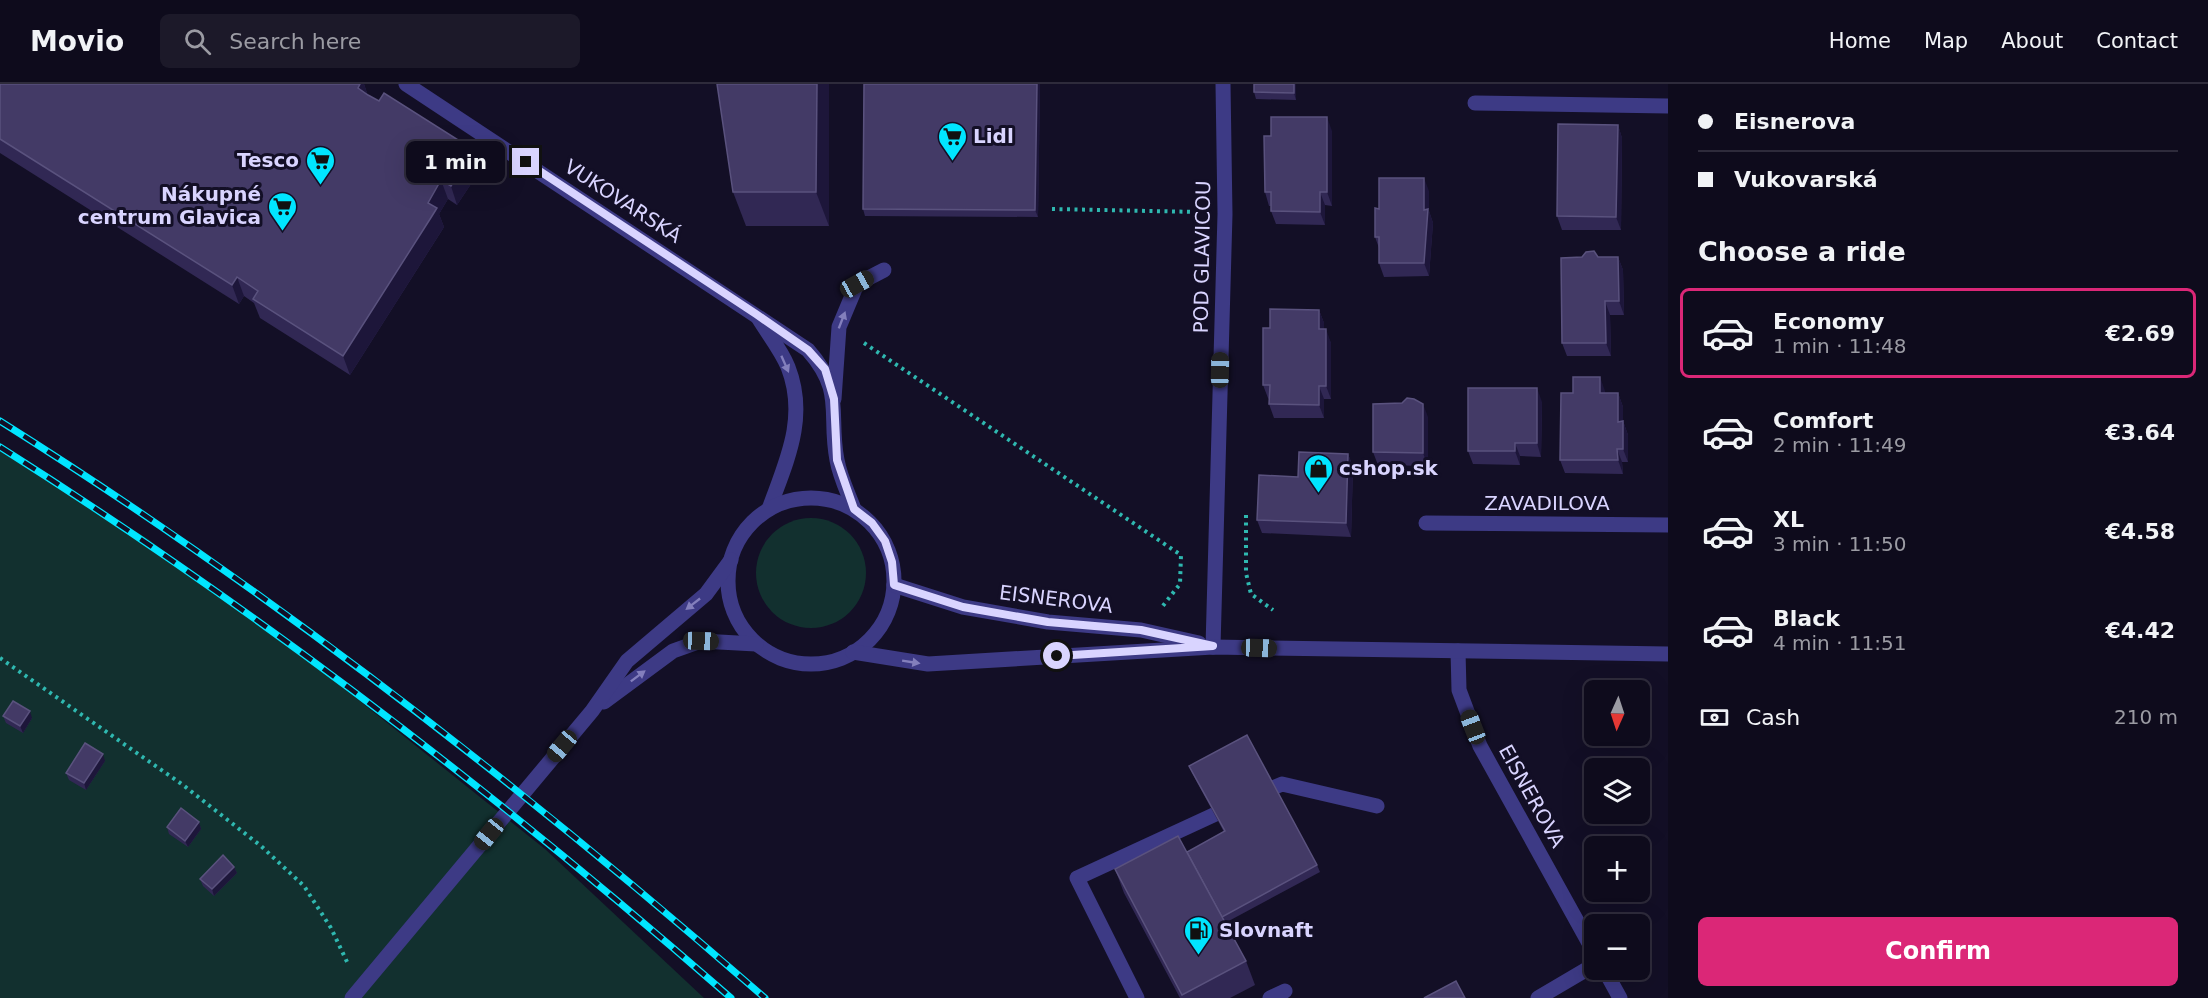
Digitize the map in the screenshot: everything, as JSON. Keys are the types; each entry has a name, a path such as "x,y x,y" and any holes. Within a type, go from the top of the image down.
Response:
{"street":[{"name":"VUKOVARSKÁ","path":"406,84 808,350 825,369 834,399 837,460 854,509"},
{"name":"POD GLAVICOU","path":"1213,646 1225,214 1223,84"},
{"path":"1475,104 1668,106"},
{"path":"834,399 838,327 857,284 884,270"},
{"name":"VUKOVARSKÁ","path":"756,314 788,366 796,406 795,436 769,509"},
{"name":"EISNEROVA","path":"813,498 833,501 854,509 872,523 885,541 892,562 894,585 891,605 882,624 870,640 853,652 831,661 808,664 786,659 756,644 740,623 732,605 728,585 731,560 745,531 769,509 792,500 813,498"},
{"name":"ZAVADILOVA","path":"1426,523 1668,525"},
{"path":"341,998 354,996 592,711 627,661 706,594 731,560"},
{"name":"EISNEROVA","path":"894,585 963,607 1048,622 1141,630 1213,646"},
{"path":"592,711 673,651 701,641 756,644"},
{"name":"EISNEROVA","path":"853,652 928,664 1213,646 1668,654"},
{"name":"EISNEROVA","path":"1458,651 1459,690 1480,746 1584,934"},
{"path":"1137,998 1077,878 1282,784 1377,806"},
{"path":"1538,998 1584,971"},
{"path":"1610,980 1620,998"},
{"path":"1270,998 1285,991"}],"path":[{"path":"1052,209 1201,212"},
{"path":"862,341 1181,555 1179,584 1161,608"},
{"path":"0,658 183,785 261,846 304,886 331,928 347,961 354,996"}],"green space":[{"path":"0,448 148,539 296,650 545,849 704,998 0,998"},
{"path":"811,518 832,522 850,534 862,552 866,573 862,594 850,612 832,624 811,628 790,624 772,612 760,594 756,573 760,552 772,534 790,522"}],"building":[{"name":"Nákupné centrum Glavica","path":"0,84 360,84 358,88 368,95 379,101 384,93 474,150 451,186 441,180 428,203 437,208 343,356 253,299 258,291 237,277 232,285 0,139"},
{"path":"717,84 817,84 816,192 733,192"},
{"name":"Lidl","path":"864,84 1037,84 1035,210 863,209"},
{"path":"1254,84 1294,84 1294,93 1254,92"},
{"path":"1271,117 1327,117 1327,192 1320,192 1320,212 1271,211 1271,192 1265,192 1264,136 1271,136"},
{"path":"1558,124 1618,125 1616,217 1557,216"},
{"path":"1379,178 1424,178 1424,210 1428,209 1424,263 1379,263 1379,237 1375,237 1375,208 1379,209"},
{"path":"1594,251 1598,257 1618,257 1619,301 1605,301 1606,343 1562,343 1561,258 1582,257 1586,252"},
{"path":"1270,309 1319,310 1319,329 1326,329 1326,386 1319,386 1319,405 1269,404 1270,385 1263,385 1263,328 1270,328"},
{"path":"1573,377 1600,377 1600,393 1618,393 1618,422 1623,421 1623,449 1617,449 1618,460 1560,460 1561,393 1573,393"},
{"path":"1468,388 1537,388 1537,443 1515,443 1515,451 1468,451"},
{"path":"1407,398 1423,404 1423,453 1373,452 1373,404 1402,403"},
{"path":"1299,452 1348,454 1346,523 1257,520 1259,475 1298,477"},
{"path":"13,701 30,711 20,726 3,716"},
{"path":"1247,735 1317,865 1222,917 1187,852 1225,831 1189,766"},
{"path":"85,743 103,754 84,783 66,773"},
{"path":"181,808 199,822 185,841 167,827"},
{"name":"Slovnaft","path":"1178,836 1246,961 1182,995 1115,869"},
{"path":"223,855 234,867 212,889 200,879"},
{"path":"1456,981 1465,998 1424,998"}],"railway":[{"path":"0,421 200,553 394,695 582,843 765,998"},
{"path":"0,447 191,574 376,708 556,850 731,998"}],"place":[{"name":"Lidl","path":"952,162"},
{"name":"Tesco","path":"320,186"},
{"name":"Nákupné centrum Glavica","path":"282,232"},
{"name":"cshop.sk","path":"1318,494"},
{"name":"Slovnaft","path":"1198,956"}],"route":[{"path":"526,162 808,350 825,369 834,399 837,460 854,509 872,523 885,541 892,562 894,585 963,607 1048,622 1141,630 1213,646 1136,653 1057,656"}]}
